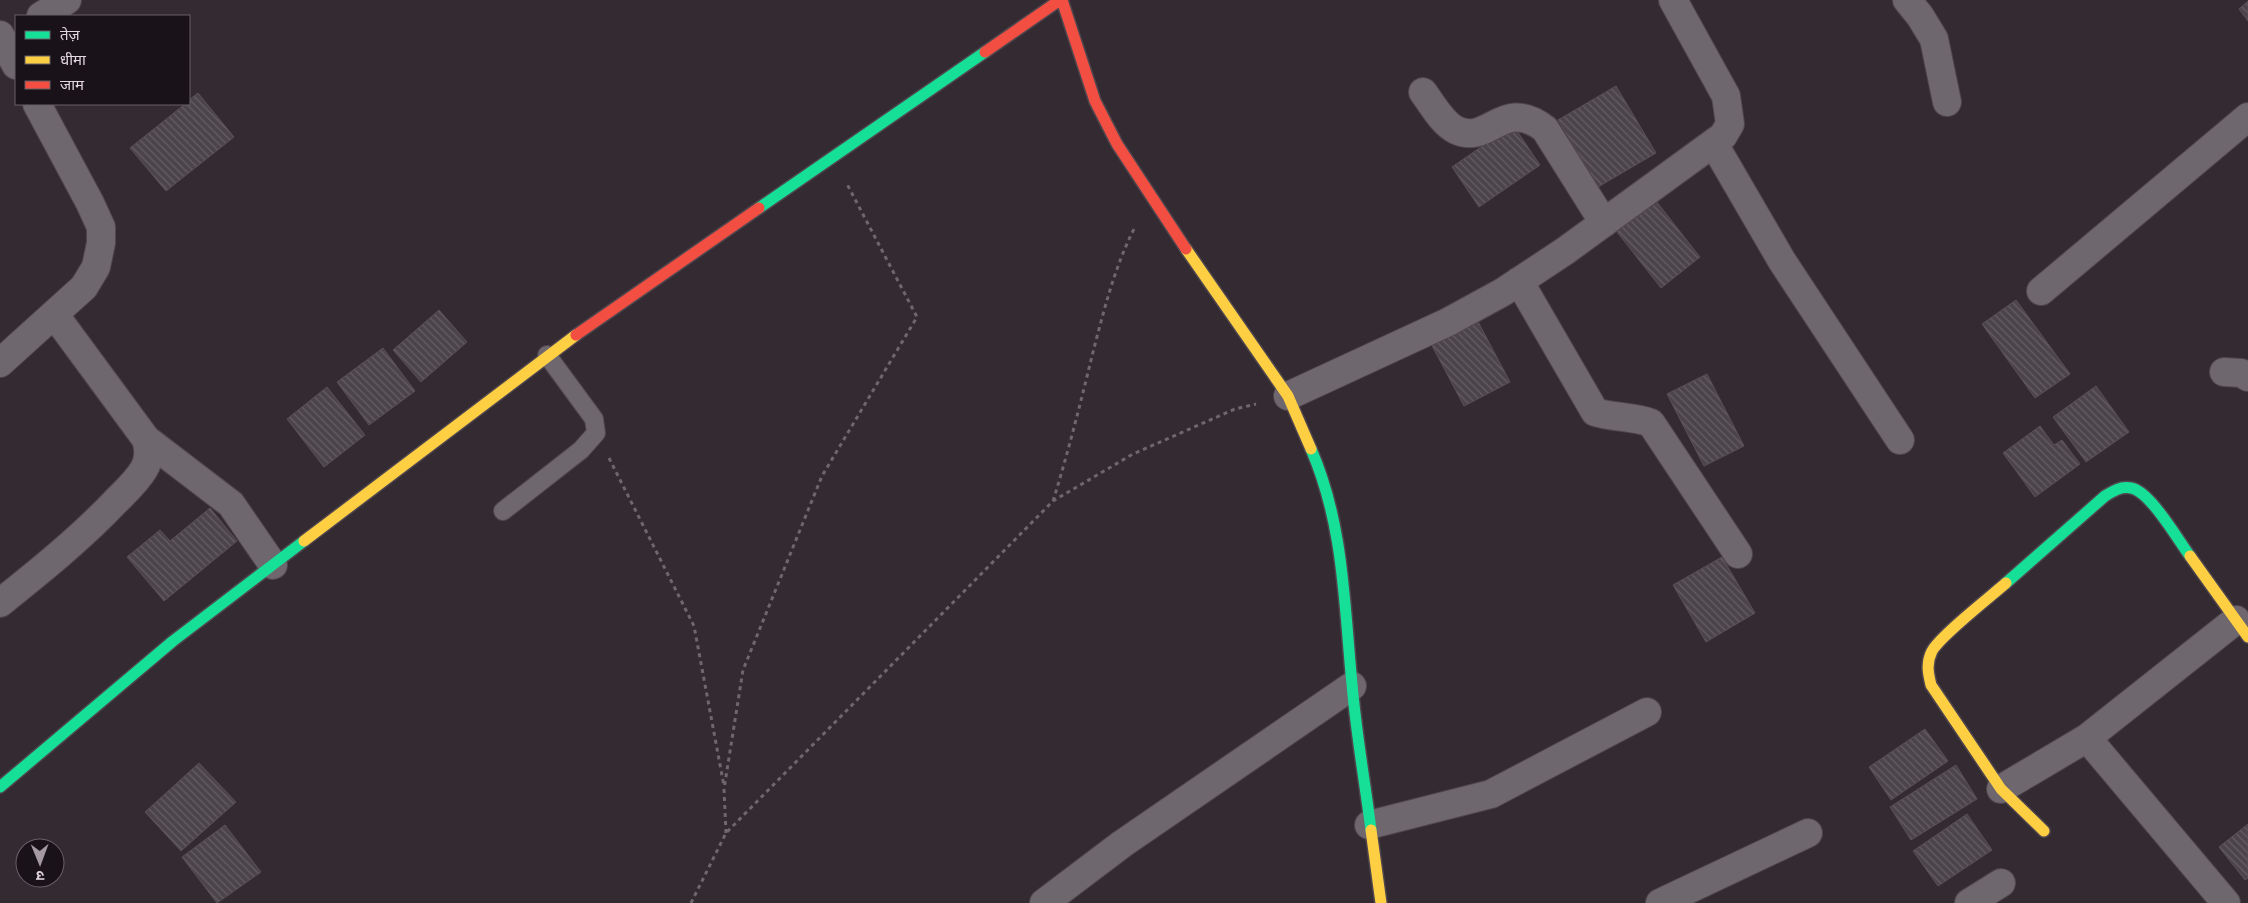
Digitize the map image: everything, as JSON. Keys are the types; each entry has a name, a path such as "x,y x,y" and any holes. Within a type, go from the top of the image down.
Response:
{"street":[{"path":"43,15 67,0"},
{"path":"0,787 173,641 546,355 1061,0 1095,101 1117,144 1150,197 1288,396 1325,481 1341,556 1352,686 1369,825 1381,903"},
{"path":"1288,396 1448,322 1519,281 1714,144 1730,124 1726,96 1673,0"},
{"path":"1907,0 1920,16 1934,40 1948,102"},
{"path":"5,37 15,62"},
{"path":"1423,92 1442,118 1455,130 1473,132 1487,129 1506,119 1521,116 1535,121 1545,129 1604,223"},
{"path":"0,363 84,287 96,267 101,243 101,227 90,203 38,105"},
{"path":"2041,291 2248,117"},
{"path":"1714,144 1782,261 1900,440"},
{"path":"1519,281 1595,412 1640,419 1651,423 1738,554"},
{"path":"54,314 146,439 231,504 273,565"},
{"path":"0,603 96,522 133,483 145,468 148,460 149,449 146,439"},
{"path":"2001,789 2087,738 2242,628 2143,493 2132,487 2116,489 2105,496 1935,646 1927,659 1926,670 1932,685 2001,789 2044,831"},
{"path":"1044,903 1122,844 1352,686"},
{"path":"1369,825 1491,794 1647,712"},
{"path":"2087,738 2226,903"},
{"path":"1660,903 1808,833"},
{"path":"1969,903 2000,883"}],"lane":[{"path":"503,511 580,450 596,433 594,419 546,355"}],"path":[{"path":"724,789 743,670 822,476 917,316 833,157"},
{"path":"1053,500 1066,460 1102,319 1126,246 1150,197"},
{"path":"691,903 726,834 1053,500 1132,454 1235,409 1288,396"},
{"path":"596,433 694,626 724,789 726,834"}],"building":[{"path":"2248,1 2248,21 2239,9"},
{"path":"1616,86 1656,153 1598,187 1558,120"},
{"path":"198,93 234,137 166,191 130,148 184,105 190,105 190,99"},
{"path":"1513,125 1540,165 1479,207 1452,167"},
{"path":"1649,192 1700,257 1661,288 1610,223"},
{"path":"2016,300 2070,374 2035,398 1982,324"},
{"path":"439,310 467,342 421,382 393,350"},
{"path":"1475,316 1510,382 1464,406 1429,340"},
{"path":"383,348 415,391 369,425 337,382"},
{"path":"1707,374 1744,446 1704,466 1667,394"},
{"path":"2096,386 2129,432 2086,462 2053,417"},
{"path":"327,387 365,435 324,467 287,419"},
{"path":"2040,426 2054,445 2062,440 2080,464 2035,497 2003,453"},
{"path":"210,508 237,541 164,601 127,557 160,530 170,541"},
{"path":"1722,557 1755,613 1706,642 1673,585"},
{"path":"1925,729 1948,761 1891,800 1869,767"},
{"path":"199,763 236,802 181,851 145,812"},
{"path":"1956,765 1977,799 1911,840 1890,807"},
{"path":"1967,814 1992,850 1938,886 1913,851"},
{"path":"2248,824 2248,878 2245,880 2219,847"},
{"path":"225,825 261,872 217,903 182,857"}],"traffic: fast":[{"path":"759,208 985,52"},
{"path":"1311,449 1330,506 1341,565 1356,721 1371,830"},
{"path":"2006,583 2105,496 2120,488 2131,488 2147,498 2163,517 2190,556"},
{"path":"0,787 173,641 304,541"}],"traffic: slow":[{"path":"1186,249 1288,396 1311,449"},
{"path":"304,541 576,335"},
{"path":"2190,556 2248,637"},
{"path":"2006,583 1937,644 1929,660 1929,676 1931,685 2001,789 2044,831"},
{"path":"1371,830 1381,903"}],"traffic: jam":[{"path":"985,52 1060,0"},
{"path":"1062,0 1095,101 1117,144 1186,249"},
{"path":"576,335 759,208"}]}
